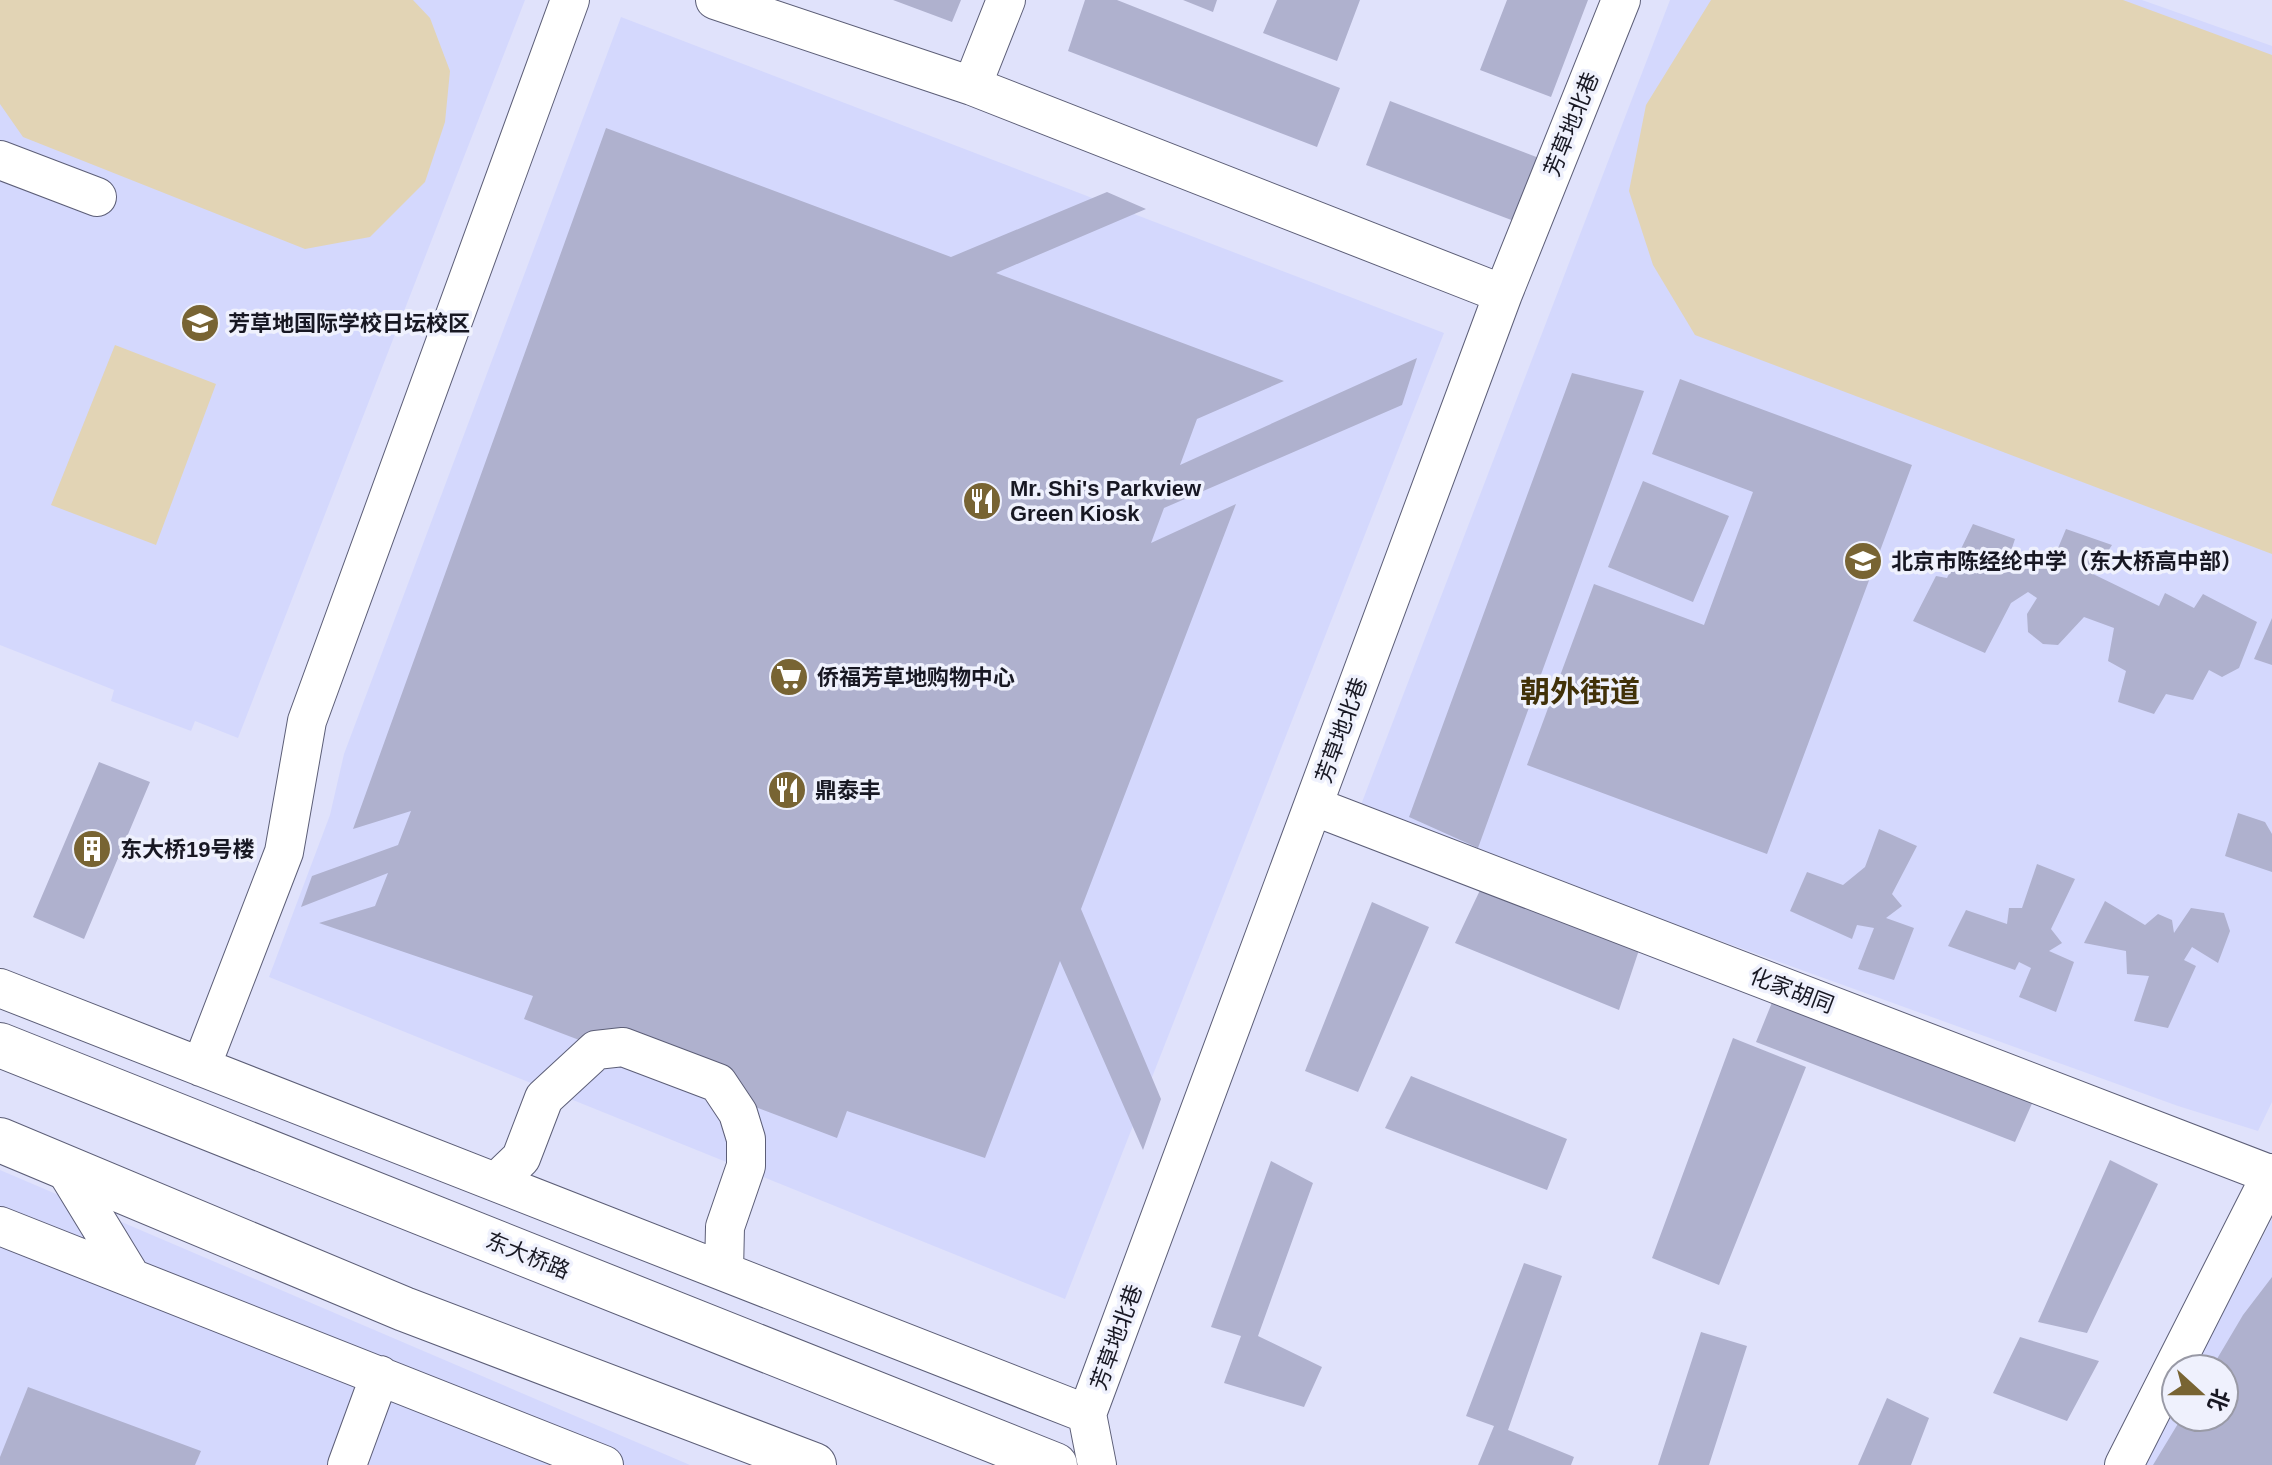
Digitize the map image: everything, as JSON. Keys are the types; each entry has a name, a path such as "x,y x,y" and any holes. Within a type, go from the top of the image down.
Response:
{"main road":[{"name":"东大桥路","path":"0,1045 1055,1465"},
{"path":"0,1140 404,1309 814,1465"}],"street":[{"path":"201,1067 284,852 307,721 570,0"},
{"path":"715,0 972,86 1503,294"},
{"path":"972,86 1006,0"},
{"name":"芳草地北巷","path":"1097,1465 1087,1414 1503,294 1621,0"},
{"path":"0,160 97,197"},
{"name":"化家胡同","path":"1313,806 2272,1174"},
{"path":"0,988 1087,1414"},
{"path":"496,1182 521,1158 544,1098 596,1050 623,1047 718,1083 738,1113 746,1139 746,1166 725,1227 724,1271"},
{"path":"64,1167 131,1277"},
{"path":"2124,1465 2272,1174"},
{"path":"0,1226 604,1465"},
{"path":"347,1465 380,1375"}],"shaded area":[{"name":"芳草地国际学校日坛校区","path":"0,0 525,0 238,738 195,721 191,731 111,701 114,690 0,645"},
{"path":"0,0 413,0 430,18 450,71 445,122 425,182 370,237 305,249 23,137 0,104"},
{"name":"北京市陈经纶中学（东大桥高中部）","path":"1670,0 2142,0 2272,46 2272,1102 2258,1131 2178,1106 1359,810"},
{"path":"1711,0 2123,0 2272,55 2272,554 1695,335 1653,265 1629,191 1646,105"},
{"name":"侨福芳草地购物中心","path":"621,17 1444,333 1065,1299 269,977 330,815 344,754"},
{"path":"115,345 216,384 156,545 51,505"},
{"path":"0,1170 690,1465 0,1465"},
{"path":"2272,1219 2272,1465 2144,1465 2161,1433 2240,1433 2240,1353 2202,1353"}],"building":[{"path":"893,0 961,0 952,22"},
{"path":"1085,0 1117,0 1340,88 1317,147 1068,51"},
{"path":"1183,0 1217,0 1213,12"},
{"path":"1277,0 1360,0 1337,61 1263,33"},
{"path":"1507,0 1588,0 1551,97 1480,70"},
{"path":"1390,101 1539,158 1514,221 1366,165"},
{"name":"侨福芳草地购物中心","path":"606,128 951,257 1107,192 1146,209 996,273 1284,381 1197,419 1180,465 1417,358 1402,405 1164,508 1151,543 1236,504 1081,909 1161,1099 1143,1150 1060,961 985,1158 847,1111 837,1138 524,1019 533,996 319,923 375,906 388,873 301,907 312,876 398,845 411,811 353,829"},
{"path":"1572,373 1644,391 1478,848 1409,817"},
{"path":"1680,379 1912,465 1767,854 1527,765 1594,584 1704,625 1753,492 1652,454"},
{"path":"1643,481 1729,516 1693,602 1608,567"},
{"path":"1973,524 2015,539 2011,551 2051,565 2066,529 2112,545 2093,574 2159,606 2165,593 2194,608 2203,594 2257,622 2239,668 2222,677 2209,670 2193,700 2166,694 2154,714 2118,702 2126,671 2108,661 2114,628 2084,617 2058,645 2043,644 2028,632 2027,614 2037,598 2028,592 2011,603 1985,653 1913,621 1936,576 1947,578"},
{"path":"2272,618 2272,665 2254,659"},
{"name":"东大桥19号楼","path":"99,762 150,782 84,939 33,917"},
{"path":"2238,813 2265,822 2272,834 2272,872 2225,856"},
{"path":"1879,829 1917,846 1892,894 1902,906 1886,918 1914,928 1894,980 1858,969 1874,928 1857,925 1852,939 1790,911 1807,872 1843,885 1865,867"},
{"path":"2037,864 2075,879 2051,929 2062,943 2049,951 2074,962 2056,1012 2019,997 2031,968 2019,962 2015,970 1948,946 1966,910 2007,924 2009,908 2022,908"},
{"path":"1482,886 1639,950 1619,1010 1455,943"},
{"path":"2105,901 2145,925 2158,914 2172,920 2174,933 2191,908 2224,913 2230,931 2218,963 2192,947 2184,960 2196,966 2168,1028 2134,1021 2149,976 2127,974 2126,951 2084,943"},
{"path":"1372,902 1429,927 1358,1092 1305,1071"},
{"path":"1773,1000 2034,1099 2015,1142 1756,1042"},
{"path":"1733,1038 1806,1067 1719,1285 1652,1258"},
{"path":"1411,1076 1567,1139 1547,1190 1385,1128"},
{"path":"2110,1160 2158,1184 2087,1333 2038,1322"},
{"path":"1271,1161 1313,1183 1258,1336 1322,1367 1304,1407 1224,1383 1241,1336 1211,1327"},
{"path":"1524,1263 1562,1276 1508,1430 1574,1457 1571,1465 1478,1465 1494,1426 1466,1416"},
{"path":"2272,1277 2272,1465 2153,1465 2172,1433 2240,1433 2240,1353 2220,1353 2243,1315"},
{"path":"1701,1332 1747,1346 1709,1465 1658,1465"},
{"path":"2020,1337 2099,1361 2067,1421 1993,1393"},
{"path":"28,1387 201,1451 195,1465 0,1465 0,1457"},
{"path":"1887,1398 1929,1418 1911,1465 1858,1465"}],"place":[{"name":"芳草地国际学校日坛校区","path":"200,323"},
{"name":"Mr. Shi's Parkview Green Kiosk","path":"982,501"},
{"name":"北京市陈经纶中学（东大桥高中部）","path":"1863,561"},
{"name":"侨福芳草地购物中心","path":"789,677"},
{"name":"鼎泰丰","path":"787,790"},
{"name":"东大桥19号楼","path":"92,849"}],"district":[{"name":"朝外街道","path":"1580,692"}]}
